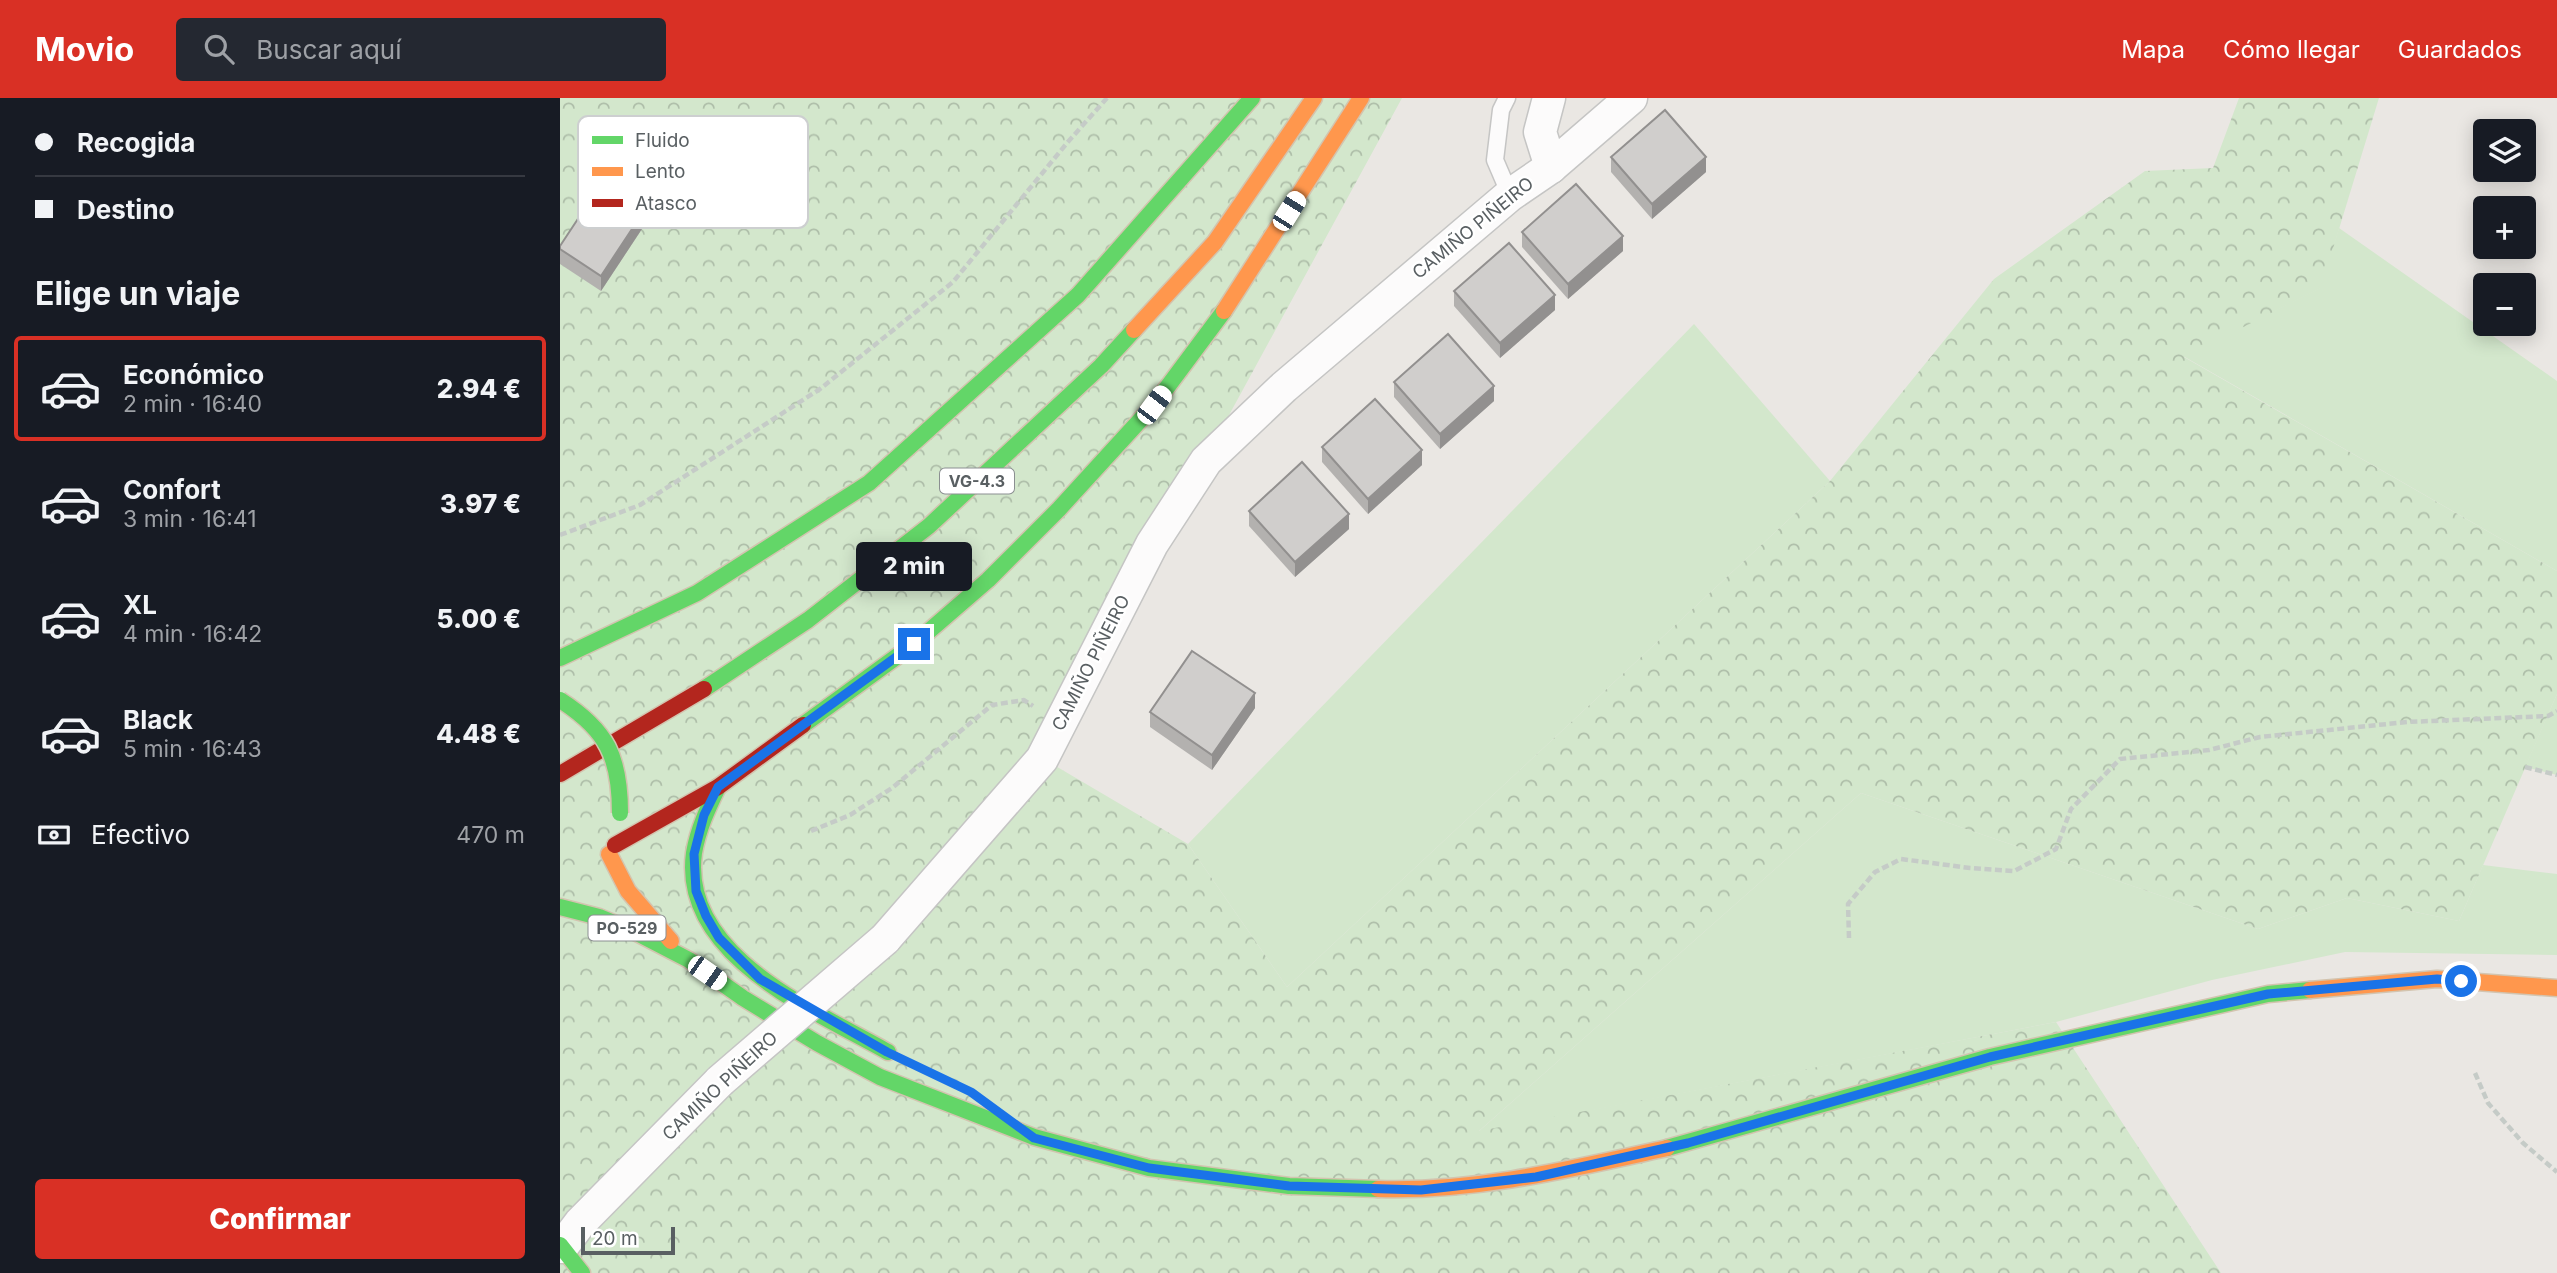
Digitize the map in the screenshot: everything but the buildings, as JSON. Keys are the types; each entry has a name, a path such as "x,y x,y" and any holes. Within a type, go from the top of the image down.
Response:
{"main road":[{"path":"560,658 697,593 869,483 1078,295 1252,98"},
{"name":"VG-4.3","path":"560,774 681,704 808,620 929,526 1101,366 1215,242 1314,98"},
{"path":"612,850 718,787 914,644 988,580 1059,509 1154,405 1231,302 1361,98"},
{"path":"560,700 588,719 611,749 621,787 620,813 612,850 599,872"},
{"path":"718,787 704,815 694,854 696,891 719,938 760,979 899,1058"},
{"name":"PO-529","path":"612,850 619,880 638,905 690,960"},
{"path":"560,907 578,894"},
{"name":"PO-529","path":"560,907 611,922 690,960 753,1004 880,1077 1034,1138 1162,1170 1289,1186 1421,1190 1536,1177 1688,1143 1990,1057 2268,994 2437,979 2557,988"},
{"path":"980,1098 1034,1138"},
{"path":"561,1246 582,1273"}],"street":[{"path":"1549,98 1540,132 1551,167"},
{"name":"CAMIÑO PIÑEIRO","path":"561,1246 580,1223 720,1081 885,939 1042,758 1152,544 1206,461 1284,387 1510,195 1551,167 1631,98"}],"lane":[{"path":"1507,98 1501,110 1495,160 1510,195"}],"path":[{"path":"560,535 640,505 831,381 953,282 1107,98"},
{"path":"811,831 850,815 892,788 992,705 1024,700 1060,723"},
{"path":"1849,938 1848,904 1875,872 1901,859 2014,871 2056,849 2071,809 2120,759 2209,750 2260,737 2407,722 2547,716 2557,711"},
{"path":"2525,767 2557,775"},
{"path":"2475,1073 2488,1103 2523,1143 2557,1172"}],"green space":[{"path":"560,98 1402,98 1042,758 1188,844 1287,987 1830,481 1994,279 2145,171 2213,168 2239,98 2379,98 2321,288 2184,357 2557,571 2557,694 2459,921 2347,898 2258,929 1861,793 1479,1131 2056,1022 2221,1273 560,1273"},
{"path":"2339,228 2473,322 2473,336 2493,336 2557,381 2557,571 2183,356 2320,288"},
{"path":"1694,324 1830,481 1287,987 1188,844"},
{"path":"2557,694 2557,775 2525,767"},
{"path":"1861,793 2258,929 2347,898 2459,921 2483,865 2557,874 2557,955 2345,952 2212,980 2056,1022 1478,1132"}],"traffic: fast":[{"path":"560,658 697,593 869,483 1078,295 1252,98"},
{"path":"803,725 914,644 988,580 1059,509 1154,405 1224,311"},
{"path":"704,689 808,620 929,526 1101,366 1134,330"},
{"path":"560,700 589,722 608,747 617,776 620,813"},
{"path":"718,787 701,827 694,853 695,889 708,922 730,950 759,976 791,998 888,1052"},
{"path":"560,907 599,917 689,960 743,998 880,1077 1034,1137 1149,1168 1289,1186 1378,1189"},
{"path":"1667,1148 1990,1057 2268,994 2310,990"},
{"path":"560,1245 582,1273"}],"traffic: slow":[{"path":"1134,330 1215,242 1314,98"},
{"path":"1224,311 1361,98"},
{"path":"609,854 628,891 671,941"},
{"path":"2310,990 2437,979 2557,988"},
{"path":"1378,1189 1451,1187 1523,1178 1667,1148"}],"traffic: jam":[{"path":"560,774 704,689"},
{"path":"615,845 718,787 803,725"}],"route":[{"path":"914,644 718,787 704,815 694,854 696,891 706,916 719,938 760,979 887,1052 971,1092 1034,1138 1149,1168 1289,1186 1421,1190 1536,1177 1688,1143 1990,1057 2268,994 2437,979 2461,981"}]}
